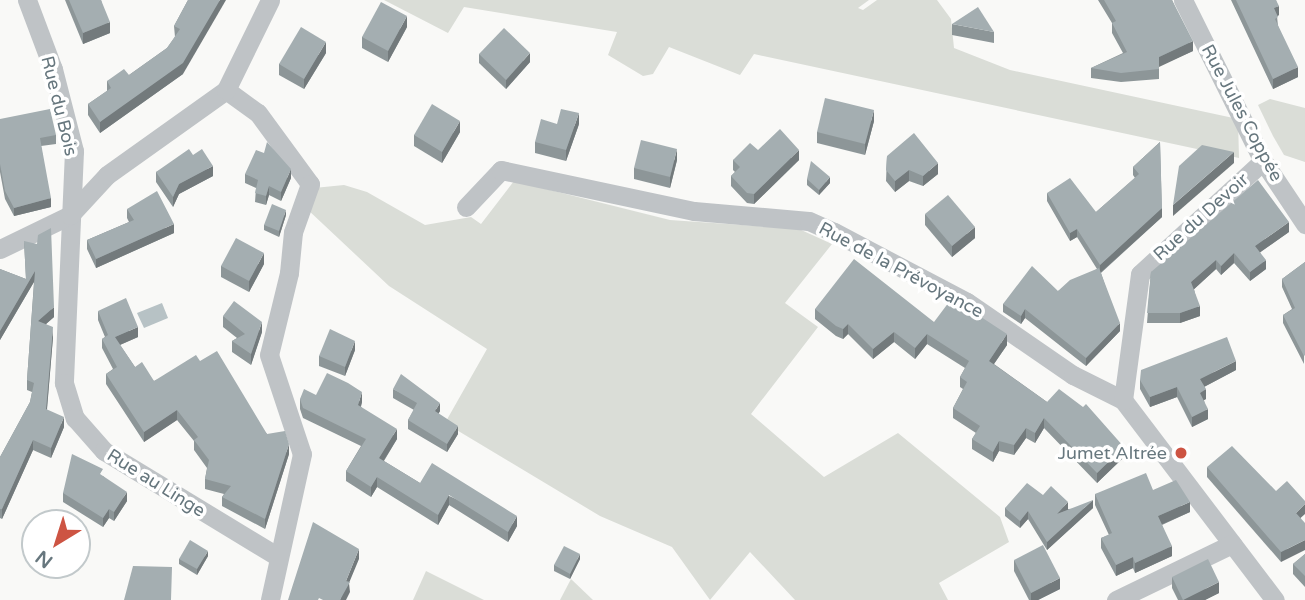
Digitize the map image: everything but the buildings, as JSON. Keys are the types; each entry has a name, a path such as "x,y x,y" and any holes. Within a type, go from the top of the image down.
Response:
{"street":[{"name":"Rue du Bois","path":"27,0 53,69 74,151 69,215"},
{"path":"0,249 69,215 107,175 226,90 270,0"},
{"name":"Rue Jules Coppée","path":"1183,0 1263,161 1305,224"},
{"path":"226,90 258,113 310,184 293,232 289,273 269,355 302,454 270,600"},
{"name":"Rue du Devoir","path":"1123,400 1140,274 1263,161"},
{"name":"Rue de la Prévoyance","path":"466,207 500,170 694,211 809,221 967,302 1079,379 1123,400"},
{"name":"Rue au Linge","path":"69,215 64,383 75,418 104,451 278,557"},
{"path":"1123,400 1275,600"},
{"path":"1116,600 1232,544"}],"shaded area":[{"path":"384,0 869,0 858,8 863,10 877,0 937,0 951,19 954,48 1010,70 1238,119 1239,158 754,54 740,75 669,47 653,74 643,76 608,55 617,32 464,7 448,33"},
{"path":"1270,99 1305,108 1305,162 1284,155 1273,136 1258,105"},
{"path":"514,181 670,220 799,229 832,244 785,303 818,327 751,414 824,477 898,433 1000,517 1009,542 939,583 948,600 795,600 750,552 710,600 672,547 600,516 445,423 487,349 389,286 307,209 314,188 344,185 367,192 425,225 471,217 481,224"},
{"path":"162,303 168,318 144,328 137,313"},
{"path":"426,571 484,600 413,600"},
{"path":"571,579 593,600 560,600"}],"place":[{"name":"Jumet Altrée","path":"1181,453"}]}
